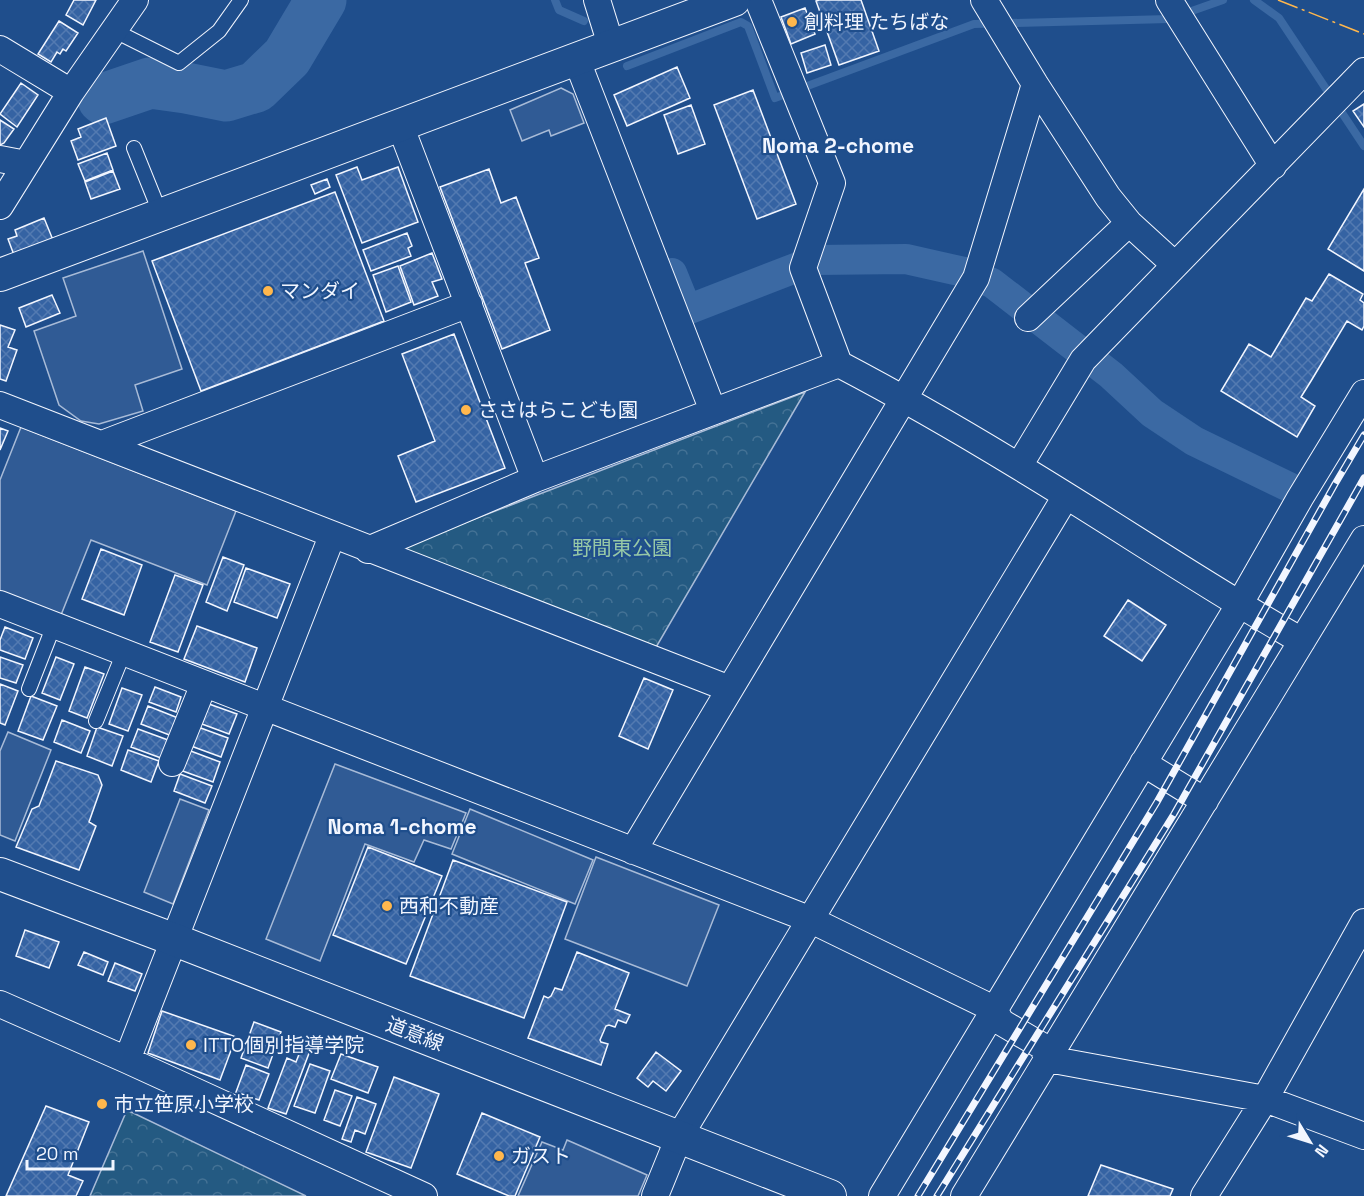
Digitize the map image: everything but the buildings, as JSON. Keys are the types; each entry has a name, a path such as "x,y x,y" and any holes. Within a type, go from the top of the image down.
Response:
{"street":[{"path":"0,206 71,92 135,0"},
{"path":"597,0 611,45"},
{"path":"0,275 734,0"},
{"path":"758,0 832,183 803,268 839,364 905,399 1019,466 1239,605 1302,641"},
{"path":"984,0 1108,197 1129,223 1175,265"},
{"path":"1169,0 1273,165"},
{"path":"0,49 71,92"},
{"path":"576,58 713,411"},
{"path":"1019,466 1083,360 1364,71"},
{"path":"633,851 976,278 1035,84"},
{"path":"400,125 536,479"},
{"path":"0,159 26,164"},
{"path":"1032,315 1129,223"},
{"path":"102,444 469,304"},
{"path":"368,550 536,479 839,364"},
{"path":"882,1196 1239,605 1300,498 1364,393"},
{"path":"0,405 730,689"},
{"path":"655,1196 679,1137 1066,496"},
{"path":"127,1060 332,536"},
{"path":"964,1196 1364,539"},
{"path":"0,604 809,919 994,1009 1001,1022 1042,1046 1048,1059"},
{"path":"172,763 204,684"},
{"path":"1143,763 1205,801"},
{"name":"道意線","path":"0,874 830,1196"},
{"path":"1204,1196 1265,1099 1364,922"},
{"path":"0,1004 424,1196"},
{"path":"1048,1059 1265,1099 1364,1136"}],"lane":[{"path":"113,30 179,63 219,31 241,0"},
{"path":"134,148 161,215"},
{"path":"28,689 54,625"},
{"path":"96,721 124,652"}],"green space":[{"name":"野間東公園","path":"805,392 655,649 399,548"},
{"path":"127,1110 306,1196 90,1196"}],"shaded area":[{"path":"561,88 573,94 584,123 551,136 549,130 522,141 510,110"},
{"path":"143,251 182,369 135,385 143,411 99,424 81,421 59,405 34,331 76,316 63,278"},
{"path":"21,427 236,511 207,585 91,540 61,615 0,591 0,480"},
{"path":"8,732 51,750 15,841 0,835 0,751"},
{"path":"335,764 466,813 451,849 424,840 414,862 365,844 320,961 266,939"},
{"path":"180,799 209,810 173,904 144,892"},
{"path":"470,809 593,860 575,904 452,854"},
{"path":"596,857 719,905 687,986 565,939"},
{"path":"567,1140 647,1175 638,1196 518,1196 542,1142 563,1150"}],"waterway":[{"path":"103,99 150,83 226,96 256,87 287,57 321,0"},
{"path":"555,0 559,10 584,21"},
{"path":"627,66 741,22 748,26 775,98 974,24 1169,19 1223,0"},
{"path":"1254,0 1279,18 1364,146"},
{"path":"672,273 687,310 816,260 906,259 964,272 992,283 1111,375 1152,413 1194,441 1293,489"}],"railway":[{"path":"918,1196 1157,802 1364,435"},
{"path":"937,1196 1174,814 1364,478"}],"power":[{"path":"1278,0 1364,34"}],"place":[{"name":"創料理 たちばな","path":"792,22"},
{"name":"マンダイ","path":"268,291"},
{"name":"ささはらこども園","path":"466,410"},
{"name":"西和不動産","path":"387,906"},
{"name":"ITTO個別指導学院","path":"191,1045"},
{"name":"市立笹原小学校","path":"102,1104"},
{"name":"ガスト","path":"499,1156"}],"district":[{"name":"Noma 2-chome","path":"838,146"},
{"name":"Noma 1-chome","path":"402,827"}]}
